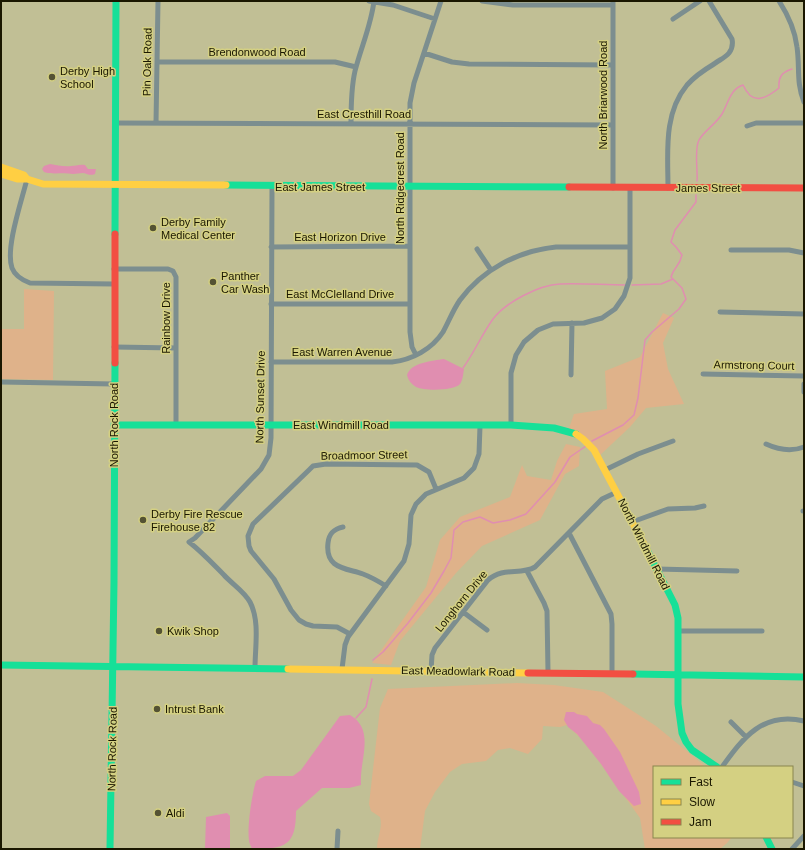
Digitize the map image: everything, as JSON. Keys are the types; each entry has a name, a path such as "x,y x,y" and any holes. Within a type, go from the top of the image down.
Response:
{"street":[{"name":"North Rock Road","path":"110,849 113,665 116,1"},
{"name":"Pin Oak Road","path":"156,123 158,1"},
{"path":"369,1 393,4 436,19"},
{"path":"351,124 352,94 356,67 371,22 374,1"},
{"name":"North Ridgecrest Road","path":"416,355 412,347 410,332 410,124 412,90 441,1"},
{"path":"482,1 515,5 613,3"},
{"path":"673,19 700,1"},
{"path":"668,188 668,133 670,119 678,99 688,85 702,71 729,53 733,45 732,39 709,1"},
{"path":"779,1 790,20 795,36 799,85 804,102"},
{"name":"North Briarwood Road","path":"613,3 613,188"},
{"path":"424,53 452,62 468,64 613,65"},
{"name":"Brendonwood Road","path":"157,62 334,62 356,67"},
{"name":"East Cresthill Road","path":"115,123 613,125"},
{"path":"747,126 756,123 804,123"},
{"name":"East James Street","path":"1,167 24,175 27,179"},
{"name":"East James Street","path":"1,174 16,179 27,179 43,184 272,187 613,188"},
{"path":"27,179 13,231 11,262 17,276 30,283 114,284"},
{"name":"North Sunset Drive","path":"255,668 256,630 250,602 200,550 189,542 195,538 261,469 269,455 272,187"},
{"name":"James Street","path":"613,188 804,188"},
{"path":"511,426 511,373 519,349 529,336 545,327 559,323 590,322 602,318 613,310 621,301 627,290 630,278 630,188"},
{"name":"East Horizon Drive","path":"271,247 410,246"},
{"name":"East Warren Avenue","path":"271,362 392,362 404,360 428,348 436,341 461,299 477,281 491,270 514,257 544,248 630,247"},
{"path":"477,249 491,270"},
{"path":"731,250 789,250 804,253"},
{"name":"Rainbow Drive","path":"114,269 168,269 173,271 176,277 176,425"},
{"name":"East McClelland Drive","path":"271,304 410,304"},
{"path":"720,312 804,314"},
{"path":"571,376 572,323"},
{"path":"114,347 176,348"},
{"name":"Armstrong Court","path":"704,374 804,376"},
{"path":"1,382 114,384"},
{"path":"804,384 804,392"},
{"name":"East Windmill Road","path":"114,425 511,426 550,427 568,431"},
{"path":"342,669 345,645 350,634 407,555 410,518 413,508 423,496 464,478 474,468 479,454 480,426"},
{"name":"North Windmill Road","path":"568,431 582,437 591,446 617,492 675,605 679,631 678,675 680,723 682,734 685,741 692,749 716,766"},
{"path":"605,470 638,454 672,441"},
{"path":"766,444 774,448 787,450 804,447"},
{"name":"Broadmoor Street","path":"350,634 337,627 308,625 294,616 279,587 251,551 248,541 251,527 309,470 318,465 417,465 429,472 436,489"},
{"path":"548,672 547,611 527,571 538,565 602,498 617,492"},
{"path":"632,522 668,510 704,506"},
{"path":"343,527 331,532 329,536 327,548 331,560 342,569 365,575 386,586"},
{"path":"568,533 611,614 612,674"},
{"path":"657,570 738,571"},
{"name":"Longhorn Drive","path":"431,670 432,653 488,580 496,574 504,571 527,571"},
{"path":"463,612 486,630"},
{"path":"679,631 762,632"},
{"name":"East Meadowlark Road","path":"1,665 113,665 804,677"},
{"path":"723,766 746,737 758,727 772,722 789,720 804,721"},
{"path":"731,722 746,737"},
{"path":"793,782 804,786"},
{"path":"337,849 338,831"},
{"path":"792,849 804,836"},
{"path":"766,838 772,849"}],"shaded area":[{"path":"50,164 66,166 85,165 88,169 96,169 95,174 92,175 83,173 73,174 44,172 42,169 44,166"},
{"path":"24,289 54,291 53,380 1,379 1,329 24,329"},
{"path":"663,313 674,318 663,343 668,369 684,404 646,408 630,427 598,457 591,446 568,431 574,414 607,409 605,371 640,357"},
{"path":"444,359 464,369 462,381 457,386 439,390 425,389 416,387 409,380 407,375 413,367 423,363"},
{"path":"566,444 580,447 579,466 565,474 540,520 482,546 456,573 400,641 391,665 372,663 426,587 440,540 460,517 510,497 522,465 527,476 551,480 557,461"},
{"path":"517,683 554,685 603,692 656,726 705,766 653,766 653,838 731,838 720,849 645,849 640,818 586,743 567,725 560,727 543,726 542,739 528,754 510,748 498,750 486,761 462,764 450,772 435,792 425,811 420,849 377,849 381,821 380,817 371,811 369,804 380,708 388,689"},
{"path":"566,712 574,712 587,716 593,723 600,725 604,729 620,752 639,792 641,804 634,806 619,791 601,764 577,734 568,727 564,720"},
{"path":"350,715 358,721 364,737 361,785 349,788 322,788 296,811 294,832 286,843 273,848 252,849 249,841 249,819 256,781 265,776 293,776 301,770 340,716"},
{"path":"227,813 230,816 230,849 205,849 206,817"}],"waterway":[{"path":"697,181 696,154 699,140 719,118 732,93 743,85 750,96 754,98 763,98 779,88 781,76 792,69"},
{"path":"592,441 623,425 634,415 638,398 645,340 679,309 686,299 682,288 671,277 682,255 671,242 675,230 696,202 696,195"},
{"path":"632,285 661,284 673,279"},
{"path":"463,368 493,319 506,306 533,291 560,284 625,285"},
{"path":"373,660 383,652 431,593 451,558 454,530 463,522 480,517 493,523 510,520 526,514 555,482 570,457 586,446"},
{"path":"356,718 366,707 372,679"}],"traffic: fast":[{"path":"115,234 116,1"},
{"path":"226,185 569,187"},
{"path":"110,849 114,582 115,363"},
{"path":"114,425 511,425 554,428 576,434"},
{"path":"647,550 675,605 678,618 678,704 682,733 692,750 716,766"},
{"path":"1,665 288,669"},
{"path":"633,674 804,677"},
{"path":"766,838 772,849"}],"traffic: slow":[{"path":"1,167 24,175 27,179 17,179 1,174"},
{"path":"27,179 43,184 226,185"},
{"path":"576,434 594,450 647,550"},
{"path":"288,669 528,673"}],"traffic: jam":[{"path":"569,187 804,188"},
{"path":"115,234 115,363"},
{"path":"528,673 633,674"}],"place":[{"name":"Derby High School","path":"52,77"},
{"name":"Derby Family Medical Center","path":"153,228"},
{"name":"Panther Car Wash","path":"213,282"},
{"name":"Derby Fire Rescue Firehouse 82","path":"143,520"},
{"name":"Kwik Shop","path":"159,631"},
{"name":"Intrust Bank","path":"157,709"},
{"name":"Aldi","path":"158,813"}]}
